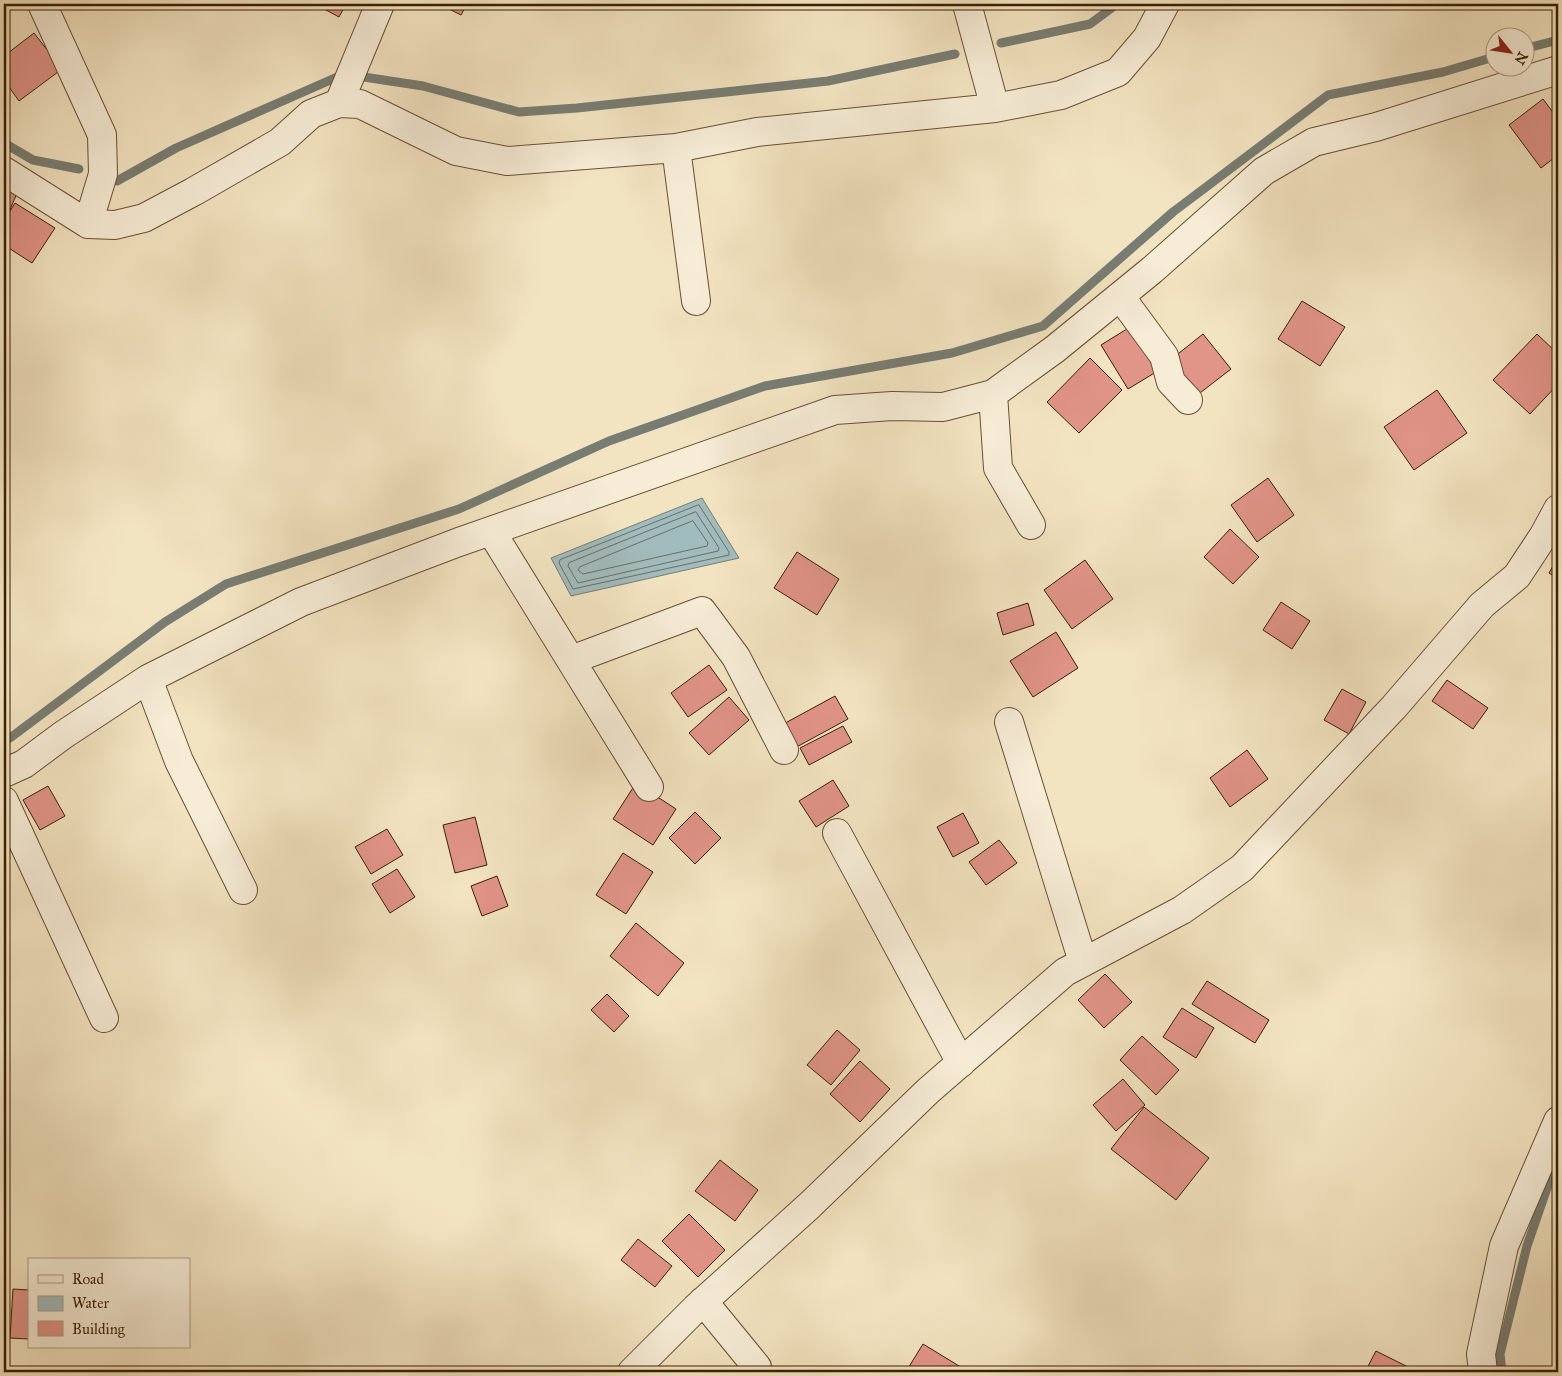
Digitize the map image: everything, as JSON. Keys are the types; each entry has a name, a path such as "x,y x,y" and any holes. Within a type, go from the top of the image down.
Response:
{"street":[{"path":"42,4 102,135 102,174 88,224"},
{"path":"339,103 380,4"},
{"path":"967,4 995,108"},
{"path":"4,171 88,224 115,225 144,218 280,142 311,114 339,103 360,104 456,152 506,161 676,148 757,132 995,108 1061,96 1118,72 1147,38 1165,4"},
{"path":"4,773 24,764 63,734 148,679 301,602 491,531 835,410 892,406 943,407 993,394 1055,349 1120,296 1264,171 1314,142 1376,127 1558,70"},
{"path":"676,148 696,301"},
{"path":"1120,296 1164,356 1171,382 1188,400"},
{"path":"993,394 998,468 1031,525"},
{"path":"632,1372 703,1301 810,1205 961,1063 1064,972 1182,910 1242,868 1394,707 1482,605 1517,576 1558,509"},
{"path":"491,531 649,787"},
{"path":"571,660 702,611 736,657 784,750"},
{"path":"148,679 179,760 243,890"},
{"path":"1009,722 1084,962"},
{"path":"4,801 104,1018"},
{"path":"837,833 961,1063"},
{"path":"1483,1372 1481,1354 1504,1246 1558,1121"},
{"path":"703,1301 758,1367"}],"water":[{"path":"702,498 739,558 571,596 551,558"}],"building":[{"path":"4,4 17,4 4,10"},
{"path":"315,4 346,4 339,17"},
{"path":"439,4 467,4 461,15"},
{"path":"34,33 62,69 19,101 4,80 4,56"},
{"path":"1543,99 1558,119 1558,155 1541,168 1509,125"},
{"path":"4,187 17,193 9,212 4,209"},
{"path":"15,203 55,228 32,263 4,245 4,221"},
{"path":"1302,301 1345,327 1320,366 1278,339"},
{"path":"1135,324 1161,369 1128,389 1101,345"},
{"path":"1203,334 1231,369 1196,396 1169,361"},
{"path":"1537,334 1558,354 1558,384 1530,414 1493,380"},
{"path":"1090,358 1122,390 1079,433 1047,402"},
{"path":"1437,390 1467,433 1414,470 1384,427"},
{"path":"1268,478 1294,515 1257,542 1231,505"},
{"path":"1230,529 1259,557 1233,584 1204,557"},
{"path":"797,552 839,579 817,615 774,588"},
{"path":"1558,557 1558,579 1549,573"},
{"path":"1085,560 1113,599 1072,629 1044,590"},
{"path":"1281,602 1310,621 1292,649 1263,630"},
{"path":"1028,603 1034,625 1003,635 997,613"},
{"path":"1056,632 1078,668 1033,697 1010,661"},
{"path":"709,665 727,690 688,717 671,693"},
{"path":"1447,680 1488,708 1473,729 1432,701"},
{"path":"1342,689 1366,702 1349,734 1324,720"},
{"path":"835,696 848,719 791,750 778,727"},
{"path":"729,697 749,720 709,755 689,733"},
{"path":"843,726 852,742 809,765 800,748"},
{"path":"1247,750 1268,779 1230,807 1210,778"},
{"path":"833,780 849,806 816,827 799,801"},
{"path":"636,783 676,809 653,845 613,819"},
{"path":"48,786 65,816 40,830 23,800"},
{"path":"695,812 721,838 695,864 669,838"},
{"path":"963,813 979,843 953,857 937,827"},
{"path":"475,817 487,865 455,873 443,825"},
{"path":"387,829 403,855 371,874 355,847"},
{"path":"999,840 1017,863 986,885 969,862"},
{"path":"623,853 653,872 626,914 596,895"},
{"path":"397,869 415,897 390,913 372,884"},
{"path":"497,876 508,906 482,916 471,886"},
{"path":"636,923 684,963 658,996 610,956"},
{"path":"1105,974 1132,1002 1104,1028 1078,1000"},
{"path":"1207,981 1269,1020 1255,1043 1192,1004"},
{"path":"607,994 629,1016 614,1032 591,1010"},
{"path":"1182,1008 1214,1028 1196,1058 1163,1037"},
{"path":"837,1030 860,1050 831,1085 807,1065"},
{"path":"1142,1036 1179,1070 1156,1095 1120,1060"},
{"path":"860,1061 890,1089 860,1122 830,1094"},
{"path":"1123,1079 1145,1105 1116,1131 1093,1105"},
{"path":"1144,1107 1209,1158 1176,1200 1111,1149"},
{"path":"720,1160 758,1190 735,1221 695,1191"},
{"path":"689,1214 725,1250 698,1277 662,1241"},
{"path":"638,1239 672,1266 655,1287 621,1260"},
{"path":"13,1289 28,1290 28,1339 10,1338"},
{"path":"923,1344 964,1369 961,1372 912,1372 907,1370"},
{"path":"1376,1351 1418,1372 1365,1372"}],"waterway":[{"path":"1001,43 1090,24 1117,4"},
{"path":"1534,46 1558,40"},
{"path":"117,181 176,148 344,74 423,86 519,112 577,108 828,81 955,54"},
{"path":"4,739 10,738 165,622 226,584 459,509 609,441 765,386 952,353 1043,326 1173,212 1328,95 1443,72 1484,60"},
{"path":"4,143 33,160 79,169"},
{"path":"1502,1372 1500,1354 1527,1246 1558,1156"}]}
